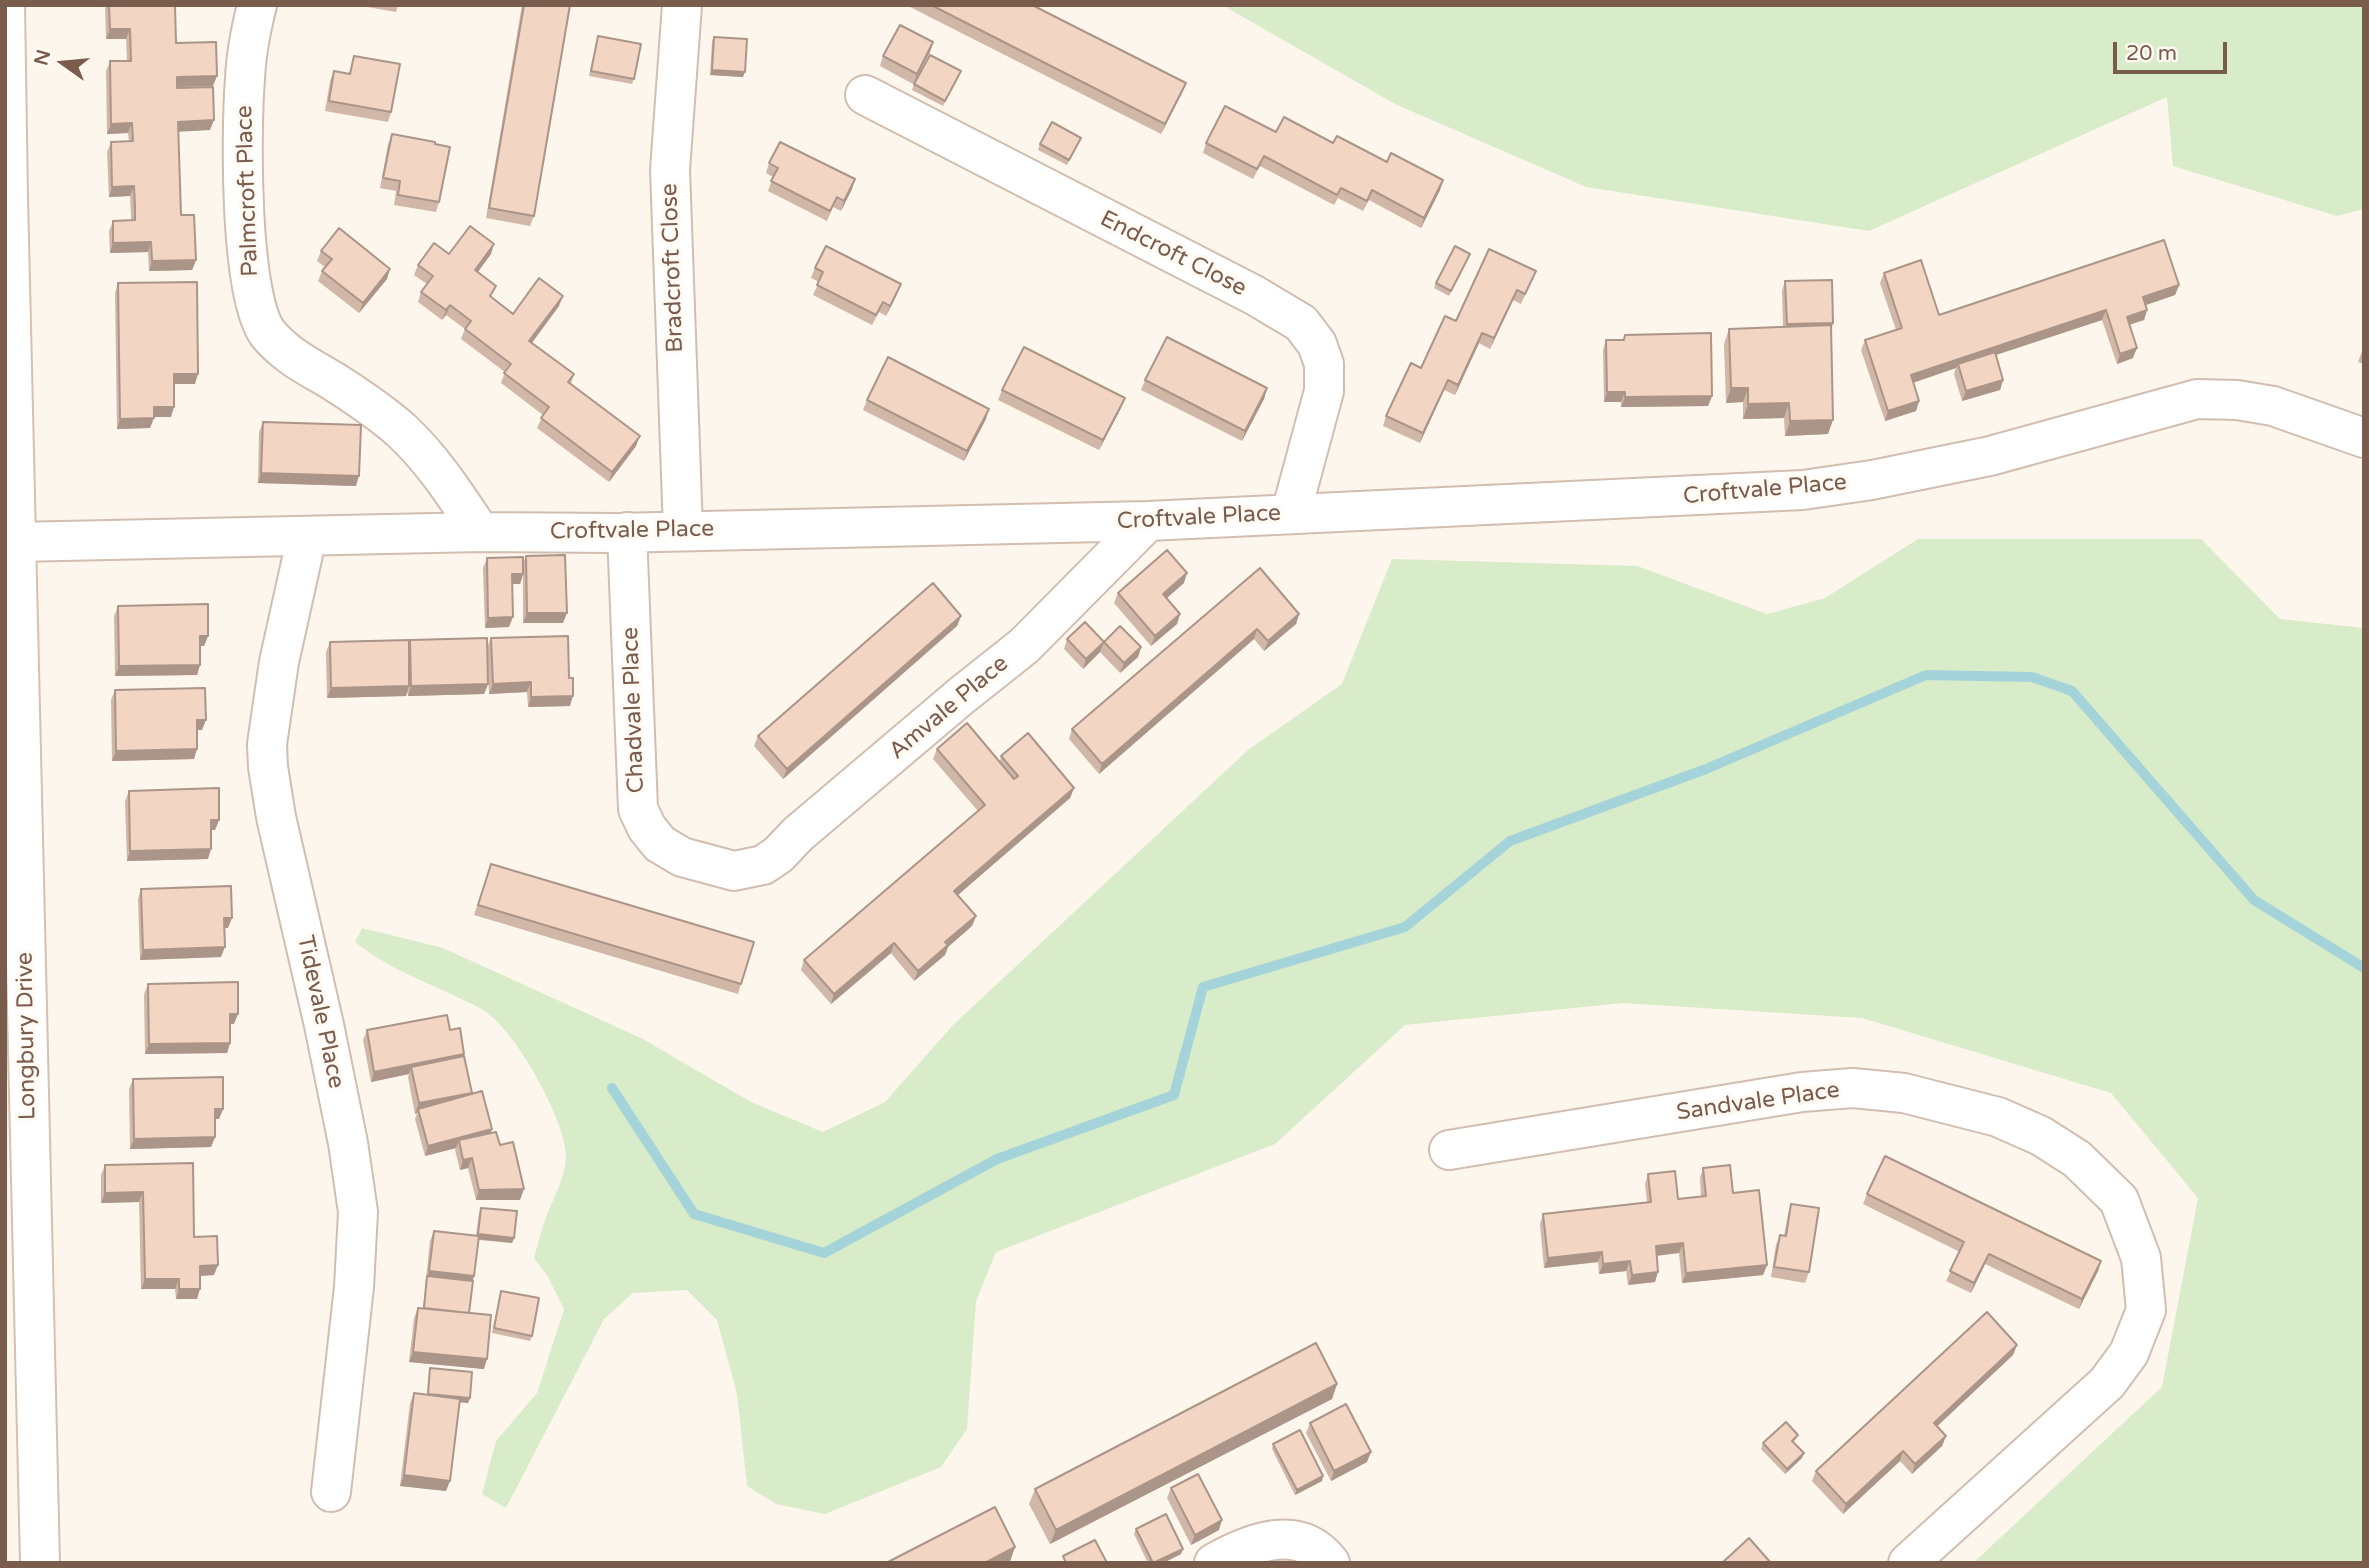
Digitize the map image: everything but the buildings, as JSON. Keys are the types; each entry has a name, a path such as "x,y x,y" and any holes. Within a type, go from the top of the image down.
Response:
{"street":[{"name":"Longbury Drive","path":"5,5 16,542 17,1099 40,1563"},
{"name":"Palmcroft Place","path":"257,5 244,78 243,164 248,268 254,302 266,332 291,358 334,382 401,430 441,474 480,531"},
{"name":"Bradcroft Close","path":"682,5 670,170 683,530"},
{"name":"Endcroft Close","path":"865,95 1254,295 1301,323 1317,344 1324,364 1324,391 1291,513"},
{"name":"Croftvale Place","path":"16,542 480,531 626,532 1148,521 1803,489 1872,480 1990,456 2197,399 2237,400 2273,406 2364,438"},
{"name":"Amvale Place","path":"734,871 763,865 778,855 808,826 961,696 1024,646 1148,521"},
{"name":"Chadvale Place","path":"626,532 638,809 647,828 660,844 682,857 734,871"},
{"name":"Tidevale Place","path":"307,536 279,662 267,744 276,817 324,1026 348,1143 358,1212 354,1287 331,1492"},
{"name":"Sandvale Place","path":"1449,1150 1802,1092 1853,1088 1904,1093 1998,1117 2041,1136 2077,1159 2119,1200 2141,1258 2146,1310 2129,1353 2107,1383 1908,1563"},
{"path":"1214,1563 1273,1538 1291,1539 1311,1547 1330,1563"}],"green space":[{"path":"1222,5 2364,5 2364,209 2337,216 2173,166 2167,97 1869,231 1586,187 1395,104"},
{"path":"1918,539 2201,539 2280,619 2364,628 2364,1563 1973,1563 2162,1387 2198,1198 2111,1093 1862,1018 1623,1003 1405,1025 1275,1144 996,1252 976,1301 967,1429 941,1467 825,1514 776,1504 747,1486 737,1394 717,1320 687,1290 633,1293 604,1319 506,1508 482,1494 496,1441 537,1393 564,1309 547,1275 534,1258 564,1170 564,1140 536,1076 509,1035 495,1020 467,1001 401,971 370,953 355,942 362,928 443,948 641,1038 751,1102 823,1132 885,1102 953,1025 1248,750 1342,684 1392,559 1637,566 1767,614 1825,598"}],"waterway":[{"path":"612,1088 694,1214 824,1253 997,1159 1174,1095 1203,987 1405,927 1510,841 1706,769 1926,675 2032,677 2072,691 2254,900 2364,968"}]}
